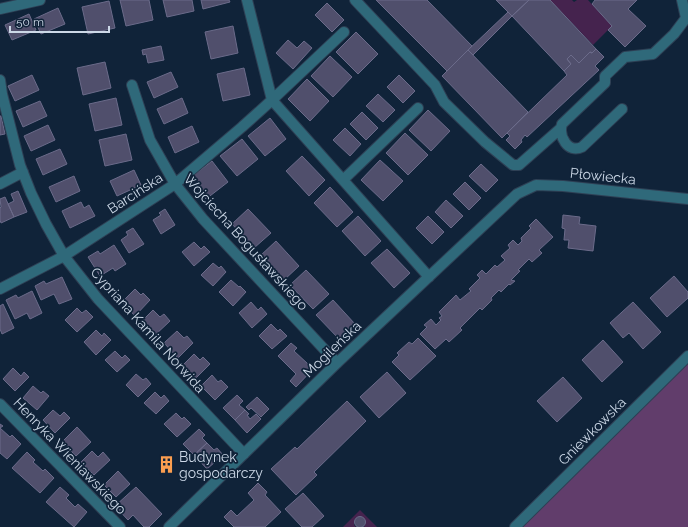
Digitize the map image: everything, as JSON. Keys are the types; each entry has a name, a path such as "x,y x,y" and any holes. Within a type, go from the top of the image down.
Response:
{"street":[{"path":"0,9 40,0"},
{"path":"247,0 272,100 429,277"},
{"path":"355,0 435,85 444,102 485,142 513,165 519,165 561,128"},
{"path":"622,109 582,147 578,149 570,147 566,144 561,134 562,124 604,84 606,76 625,57 653,54 674,34 686,18 682,0"},
{"name":"Barcińska","path":"0,289 64,256 175,184 242,127 344,32"},
{"name":"Cypriana Kamila Norwida","path":"0,80 1,94 20,165 31,193 64,256 98,299 244,454"},
{"name":"Wojciecha Bogusławskiego","path":"132,85 150,140 175,184 203,219 337,363"},
{"path":"343,180 418,108"},
{"path":"0,184 23,172"},
{"name":"Płowiecka","path":"517,194 536,185 562,186 688,199"},
{"name":"Mogileńska","path":"169,527 337,363 517,194"},
{"name":"Gniewkowska","path":"515,527 688,356"},
{"name":"Henryka Wieniawskiego","path":"0,404 120,527"}],"shaded area":[{"path":"550,0 572,0 574,2 577,0 588,0 612,26 593,45"},
{"path":"688,359 688,527 515,527"},
{"path":"360,510 377,527 364,527 365,520 358,517 354,521 354,525 356,527 343,527"}],"building":[{"path":"120,0 149,0 153,20 126,26"},
{"path":"163,0 192,0 194,11 167,17"},
{"path":"201,0 229,0 230,2 203,9"},
{"path":"376,0 427,0 472,46 447,71"},
{"path":"496,0 529,0 512,16"},
{"path":"529,0 550,0 596,49 592,53 590,52 579,63 571,55 567,59 571,64 564,71 512,16"},
{"path":"595,0 637,0 628,9 646,26 625,47 608,30 612,26 592,4"},
{"path":"109,1 115,28 88,34 82,7"},
{"path":"327,3 344,20 332,32 315,15"},
{"path":"58,8 65,24 41,34 34,19"},
{"path":"508,12 512,16 473,55 468,50"},
{"path":"29,14 36,30 12,40 5,25"},
{"path":"233,26 238,53 211,59 205,32"},
{"path":"356,32 378,54 358,74 336,52"},
{"path":"288,40 297,48 304,41 312,48 293,69 276,53"},
{"path":"161,46 164,60 148,63 146,54 143,55 142,50"},
{"path":"596,49 604,57 595,66 599,70 527,137 525,135 521,140 522,142 515,149 506,140 510,136 507,133 567,75 564,71 571,64 567,59 571,55 579,63 590,52 592,53"},
{"path":"468,50 528,112 502,138 442,76"},
{"path":"330,56 352,77 333,97 311,76"},
{"path":"105,62 111,88 83,95 77,68"},
{"path":"244,68 250,95 223,101 217,74"},
{"path":"171,72 178,87 154,98 147,82"},
{"path":"32,75 39,90 15,101 8,86"},
{"path":"399,75 415,91 403,103 387,87"},
{"path":"307,79 329,101 310,121 288,99"},
{"path":"378,94 395,110 383,122 366,106"},
{"path":"116,98 122,125 95,131 89,104"},
{"path":"182,98 188,113 164,124 157,109"},
{"path":"40,101 47,116 23,127 16,111"},
{"path":"428,110 450,131 431,151 409,130"},
{"path":"362,112 378,128 366,140 350,124"},
{"path":"0,116 5,134 0,135"},
{"path":"270,118 286,139 265,156 248,136"},
{"path":"48,125 55,140 31,151 24,136"},
{"path":"192,126 199,142 175,153 168,137"},
{"path":"345,128 361,144 350,156 333,140"},
{"path":"405,133 428,155 408,175 386,153"},
{"path":"126,134 132,160 105,166 99,140"},
{"path":"242,139 258,159 237,176 220,156"},
{"path":"60,149 67,164 43,175 36,159"},
{"path":"302,156 325,180 309,196 286,171"},
{"path":"380,160 403,181 383,201 361,180"},
{"path":"212,161 228,182 206,199 190,178"},
{"path":"481,164 498,180 486,192 469,176"},
{"path":"134,170 141,185 117,196 110,181"},
{"path":"74,176 80,191 56,202 49,187"},
{"path":"465,182 481,198 469,210 453,194"},
{"path":"330,187 353,212 337,227 314,203"},
{"path":"18,191 27,212 14,217 8,204 14,201 11,194"},
{"path":"5,197 14,217 1,223 0,199"},
{"path":"446,200 463,216 451,228 435,212"},
{"path":"81,202 84,208 89,205 95,216 70,228 62,211"},
{"path":"165,209 175,225 161,234 153,220 161,215 159,213"},
{"path":"248,209 271,233 254,248 232,224"},
{"path":"563,215 580,217 579,224 596,226 593,251 568,248 569,240 564,240 565,229 562,228"},
{"path":"358,216 381,241 365,256 342,231"},
{"path":"428,216 444,232 432,244 416,228"},
{"path":"536,219 553,237 539,250 542,253 532,262 529,259 511,280 515,281 510,285 509,284 501,292 499,290 491,298 492,300 482,310 480,308 460,328 462,330 449,342 446,339 435,349 420,334 427,327 424,325 431,319 436,325 441,320 439,318 442,316 439,312 456,295 460,300 471,291 469,289 480,278 477,275 482,270 486,274 495,265 497,267 505,260 501,256 510,248 508,245 513,240 518,245 522,241 521,238 531,228 529,226"},
{"path":"133,228 144,244 129,253 121,240 128,235 126,232"},
{"path":"276,241 299,266 283,281 260,256"},
{"path":"194,242 201,249 204,246 210,252 194,266 182,252"},
{"path":"114,245 126,264 115,271 113,268 100,276 88,257 98,251 100,254"},
{"path":"387,249 410,273 394,288 371,263"},
{"path":"213,263 219,268 221,266 226,272 213,286 201,275"},
{"path":"306,270 329,294 313,309 290,285"},
{"path":"674,276 688,292 688,298 667,317 650,298"},
{"path":"62,277 72,299 59,304 54,294 41,300 35,286 44,281 46,284"},
{"path":"231,280 246,292 233,306 219,292"},
{"path":"135,289 141,295 143,293 150,300 135,316 122,302"},
{"path":"32,291 42,313 30,319 27,313 15,319 6,300 16,295 18,298"},
{"path":"333,300 355,324 339,339 316,315"},
{"path":"251,302 258,310 261,307 267,314 252,328 239,313"},
{"path":"633,302 661,332 643,349 629,333 623,338 610,323"},
{"path":"3,304 14,328 2,334 0,329 0,306"},
{"path":"77,308 82,313 86,310 93,317 77,332 65,320"},
{"path":"153,310 160,317 164,314 170,321 154,336 141,322"},
{"path":"271,324 278,331 280,329 287,336 272,349 259,336"},
{"path":"96,330 102,336 104,333 111,340 96,355 84,342"},
{"path":"177,331 184,338 187,336 193,343 178,358 164,343"},
{"path":"418,338 436,356 410,380 392,362 399,355 397,353 409,342 412,344"},
{"path":"603,340 623,362 602,382 582,360"},
{"path":"291,343 297,348 294,351 308,364 310,362 315,367 296,387 290,381 296,374 278,356"},
{"path":"115,351 122,358 125,355 130,360 117,372 105,360"},
{"path":"194,354 200,360 203,357 210,364 196,378 183,365"},
{"path":"13,368 21,376 24,372 29,377 15,391 3,379"},
{"path":"387,372 406,393 379,418 360,397"},
{"path":"136,374 143,380 146,378 151,384 138,397 126,385"},
{"path":"212,375 218,382 221,380 228,387 215,400 201,386"},
{"path":"563,377 582,398 557,422 537,401"},
{"path":"33,386 41,393 43,391 49,396 37,410 23,398"},
{"path":"155,392 161,398 164,395 169,401 156,414 144,403"},
{"path":"237,395 243,401 239,405 245,410 235,420 223,408"},
{"path":"257,397 269,409 261,417 251,408 249,410 246,407"},
{"path":"347,401 366,421 314,472 317,475 296,495 271,469 295,447 297,449"},
{"path":"53,410 60,416 64,412 70,418 55,433 43,420"},
{"path":"245,410 249,414 247,415 250,419 256,414 261,419 247,433 235,420"},
{"path":"176,413 182,419 184,417 191,424 177,437 164,424"},
{"path":"77,427 91,442 76,456 62,442"},
{"path":"0,428 10,437 12,435 21,444 7,459 0,453"},
{"path":"199,429 205,435 202,438 207,443 194,455 183,444"},
{"path":"207,443 214,450 217,448 223,455 207,469 194,455"},
{"path":"92,451 98,457 103,452 110,460 94,475 81,462"},
{"path":"27,452 35,460 33,462 43,471 45,469 54,478 40,493 12,468"},
{"name":"Budynek gospodarczy","path":"165,460 171,465 167,470 161,464"},
{"path":"118,471 130,484 116,497 104,485"},
{"path":"258,483 267,492 265,495 281,512 265,527 234,527 224,517 231,510 237,516 254,500 248,493"},
{"path":"60,487 69,495 66,498 75,507 78,504 87,512 74,527 46,502"},
{"path":"136,487 162,514 149,527 144,527 133,515 128,520 115,506"},
{"path":"303,493 324,516 312,527 302,527 285,509"},
{"path":"360,516 364,518 366,522 364,526 360,528 356,526 354,522 356,518"}],"place":[{"name":"Budynek gospodarczy","path":"166,465"}]}
